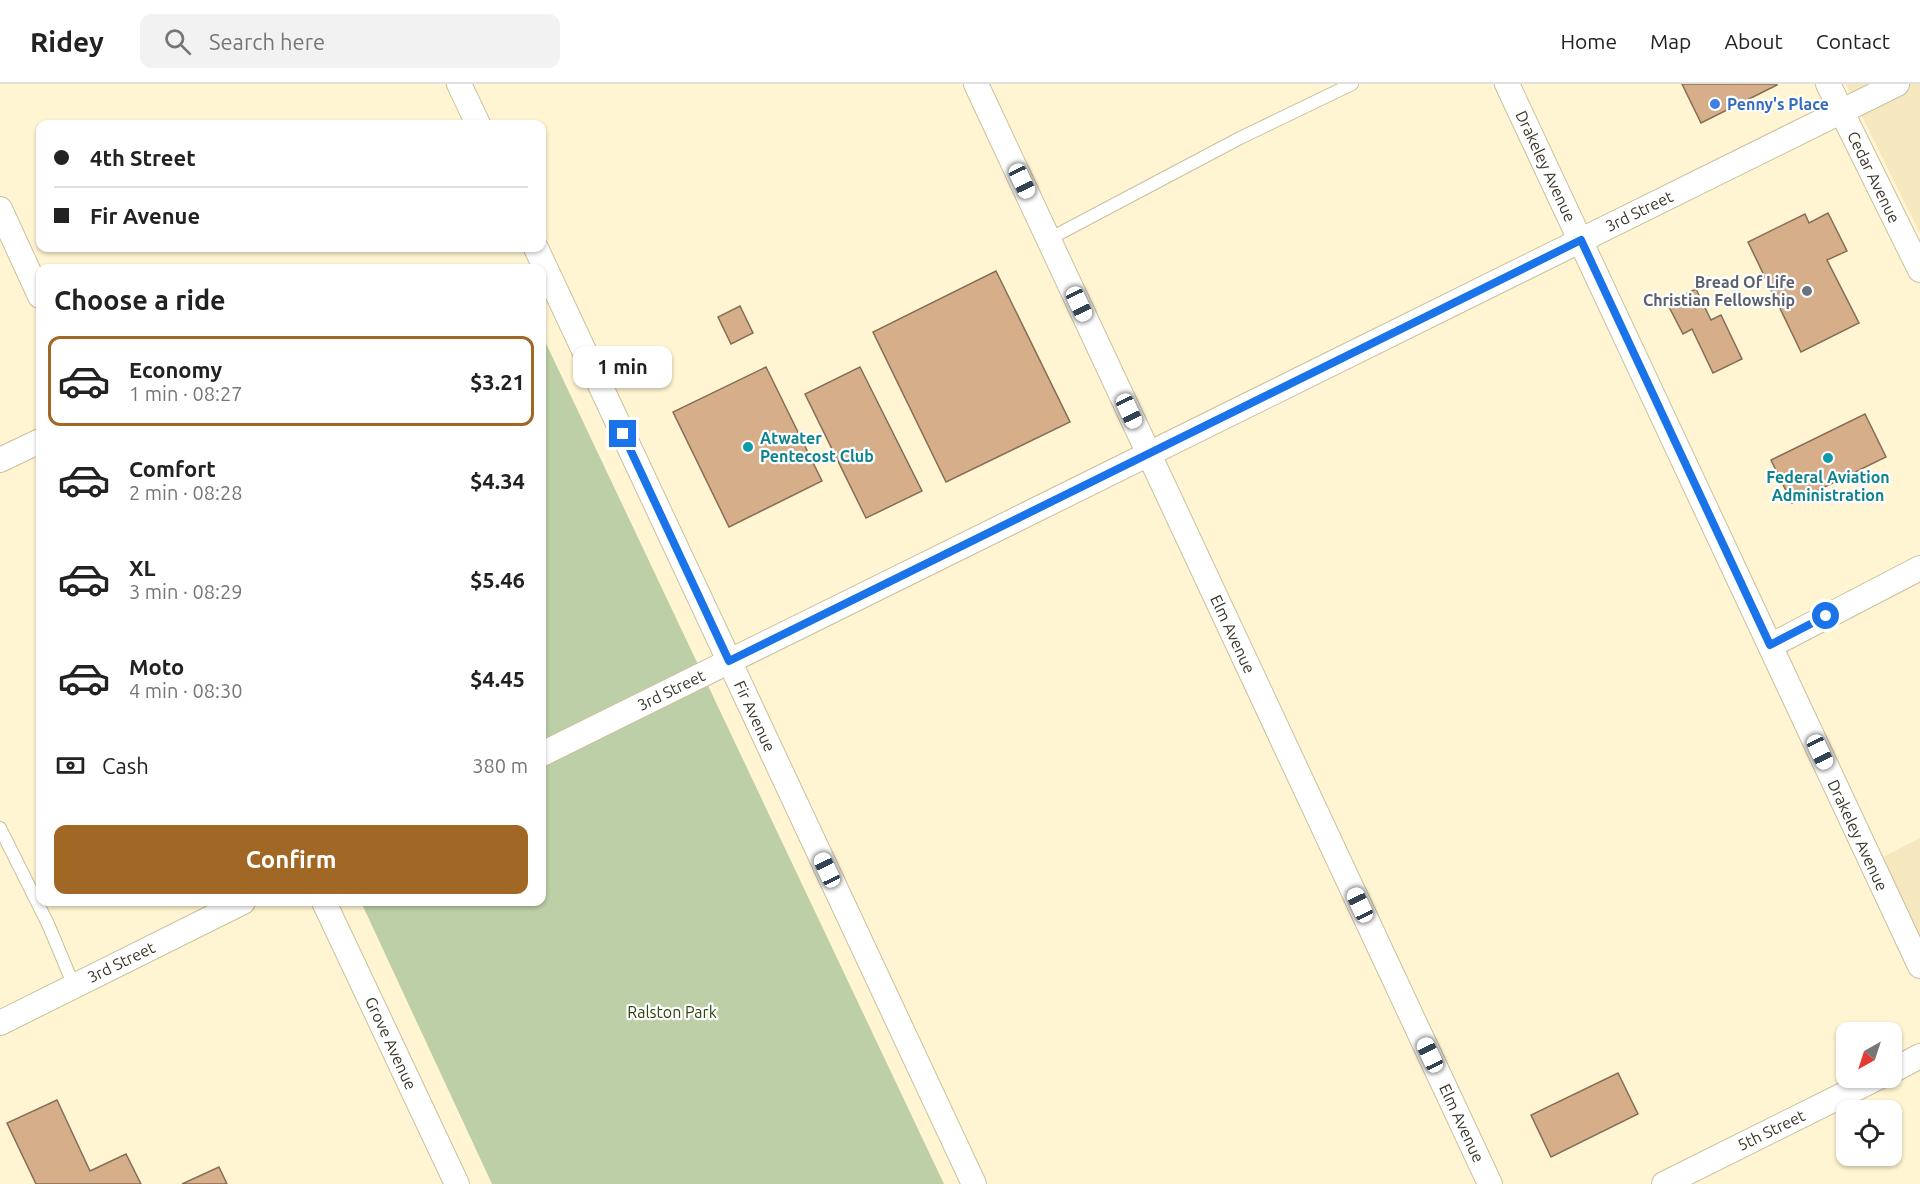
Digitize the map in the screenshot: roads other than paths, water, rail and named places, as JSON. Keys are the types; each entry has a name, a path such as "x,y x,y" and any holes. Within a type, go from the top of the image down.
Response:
{"street":[{"path":"459,84 476,120"},
{"name":"Elm Avenue","path":"976,84 1490,1184"},
{"name":"Drakeley Avenue","path":"1507,84 1920,966"},
{"name":"Cedar Avenue","path":"1828,84 1920,270"},
{"name":"3rd Street","path":"546,752 1897,84"},
{"path":"0,208 36,287"},
{"name":"Fir Avenue","path":"546,269 974,1184"},
{"path":"0,460 36,443"},
{"path":"1770,645 1920,568"},
{"name":"3rd Street","path":"0,1023 235,906"},
{"name":"Grove Avenue","path":"326,906 457,1184"},
{"path":"1902,1066 1920,1056"},
{"name":"5th Street","path":"1664,1184 1857,1088"}],"lane":[{"path":"1049,239 1240,138 1352,84"},
{"path":"0,828 36,900"},
{"path":"39,906 74,986"}],"place":[{"name":"Penny's Place","path":"1715,104"},
{"name":"Bread Of Life Christian Fellowship","path":"1807,291"},
{"name":"Atwater Pentecost Club","path":"748,447"},
{"name":"Federal Aviation Administration","path":"1828,458"}],"park label":[{"name":"Ralston Park","path":"672,1012"}]}
